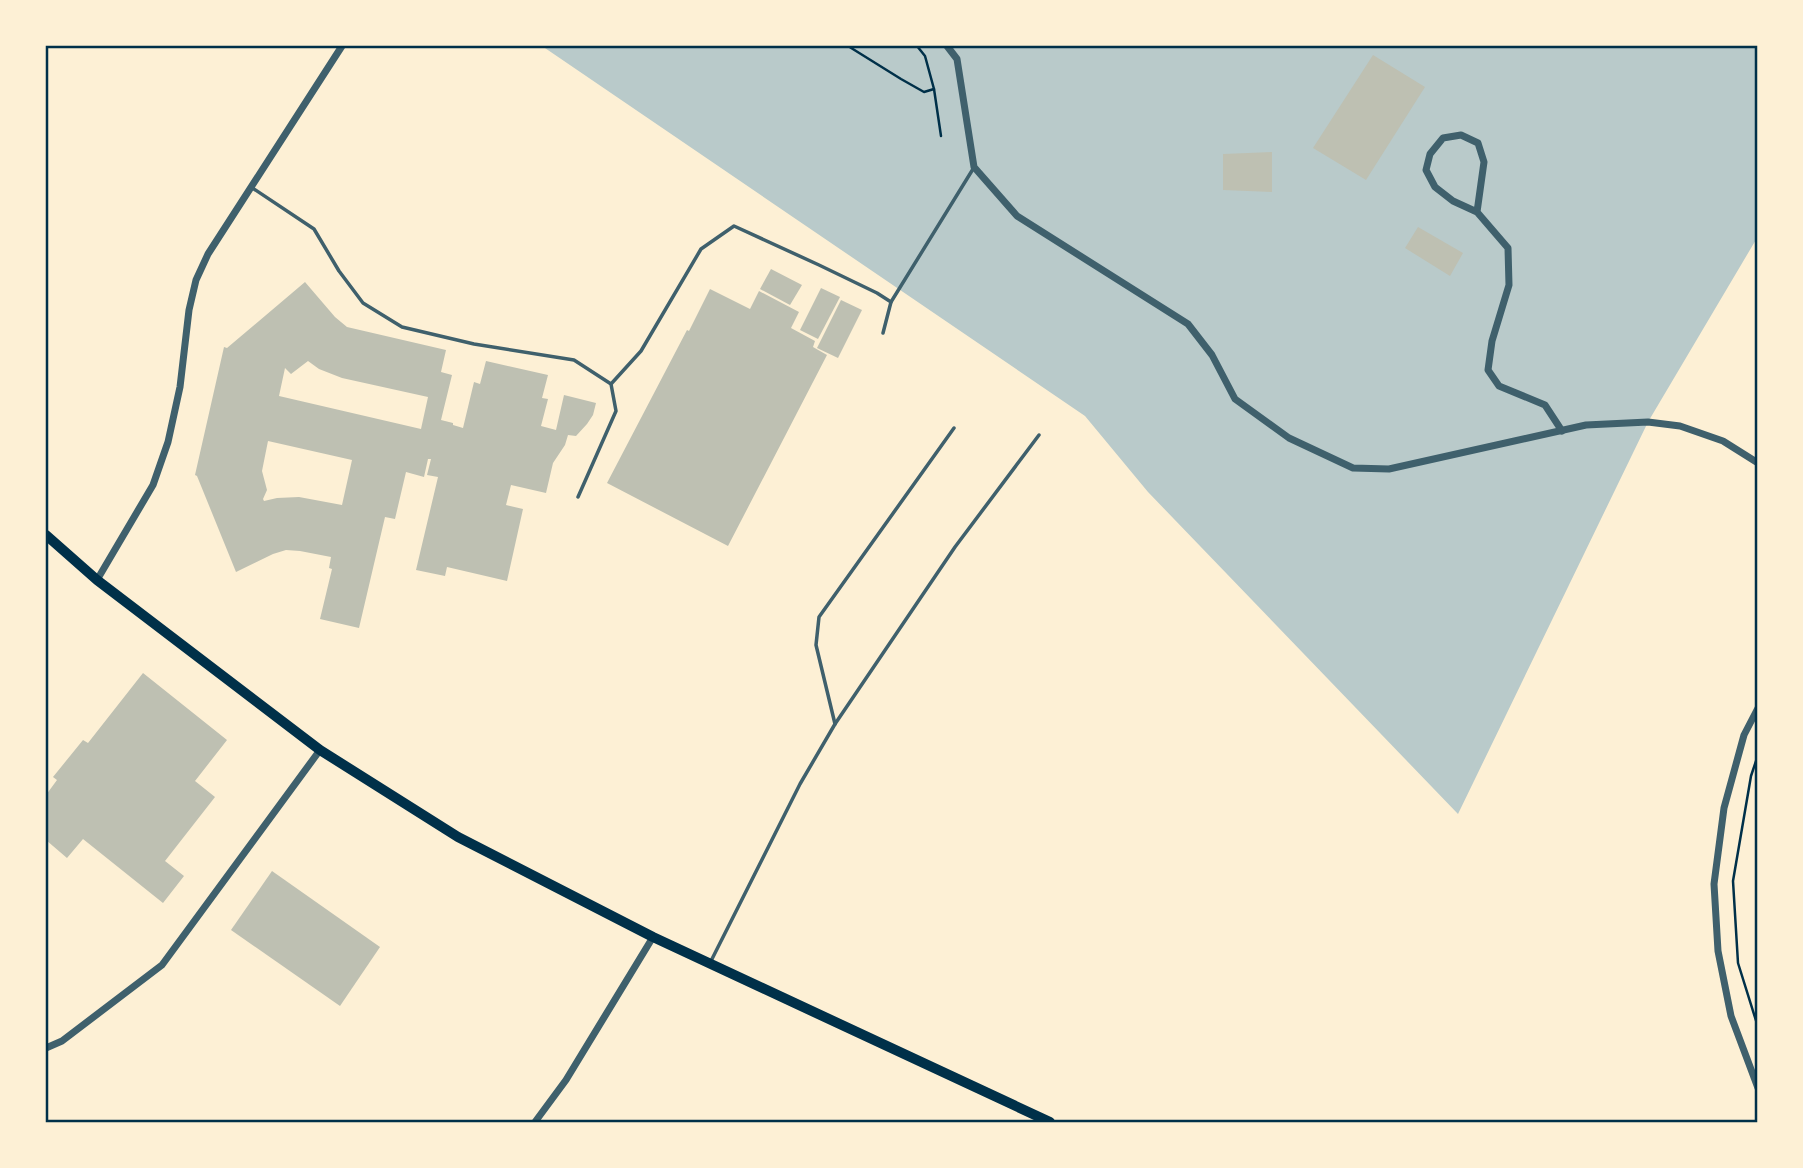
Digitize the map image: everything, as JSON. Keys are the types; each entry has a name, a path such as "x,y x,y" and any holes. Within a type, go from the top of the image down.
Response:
{"main road":[{"path":"46,535 97,580 320,750 458,837 653,937 1050,1122"}],"street":[{"path":"97,580 153,485 168,442 180,387 189,310 196,281 208,254 342,46"},
{"path":"947,46 957,60 974,167 1017,216 1188,324 1212,355 1235,400 1290,438 1353,468 1389,469 1586,425 1648,422 1680,426 1723,441 1758,463"},
{"path":"1477,212 1484,162 1478,143 1461,135 1443,138 1430,154 1426,170 1435,187 1454,201 1477,212 1508,247 1509,285 1492,341 1488,370 1499,386 1545,405 1562,431"},
{"path":"1758,708 1744,735 1724,808 1714,884 1718,951 1731,1016 1753,1080 1758,1087"},
{"path":"46,1048 61,1041 162,965 320,750"},
{"path":"535,1122 566,1080 653,937"}],"lane":[{"path":"883,333 891,302 974,167"},
{"path":"250,187 314,229 339,271 363,303 402,327 474,344 574,360 611,384 616,411 578,497"},
{"path":"611,384 641,351 701,249 734,226 819,264 891,302"},
{"path":"835,724 816,645 819,617 954,428"},
{"path":"710,963 800,784 835,724 955,547 1039,435"}],"path":[{"path":"848,46 924,92 934,89"},
{"path":"917,46 925,56 934,89 941,136"},
{"path":"1758,755 1751,776 1733,881 1738,963 1758,1027"}],"shaded area":[{"path":"542,46 1757,46 1757,238 1648,422 1458,814 1148,492 1085,416"}],"building":[{"path":"1373,55 1425,87 1366,180 1313,148"},
{"path":"1272,152 1272,192 1223,190 1223,154"},
{"path":"1418,227 1463,253 1450,276 1405,248"},
{"path":"771,269 802,285 790,305 760,289"},
{"path":"305,282 347,327 446,350 441,372 452,375 441,420 453,425 463,428 474,382 480,384 486,361 548,375 542,398 548,399 541,426 556,430 564,395 596,403 587,424 576,436 568,435 553,463 546,493 511,485 506,505 523,509 507,581 447,567 445,576 416,570 438,477 427,475 431,459 428,459 424,477 406,472 395,519 385,517 359,628 320,619 332,569 329,568 331,557 286,550 236,572 195,475 224,347 227,348","holes":["308,361 319,369 342,378 428,397 421,429 279,396 285,368 291,374","268,441 352,460 342,505 299,497 264,501 267,490 262,471"]},
{"path":"821,288 840,297 818,339 800,330"},
{"path":"710,289 750,309 759,291 799,312 791,328 815,341 813,347 827,355 728,546 607,483"},
{"path":"841,300 862,310 838,358 817,348"},
{"path":"143,673 227,740 195,781 215,797 165,861 184,876 163,903 83,839 67,858 46,840 46,795 57,780 53,777 83,740 88,743"},
{"path":"272,871 380,947 340,1006 231,930"}]}
